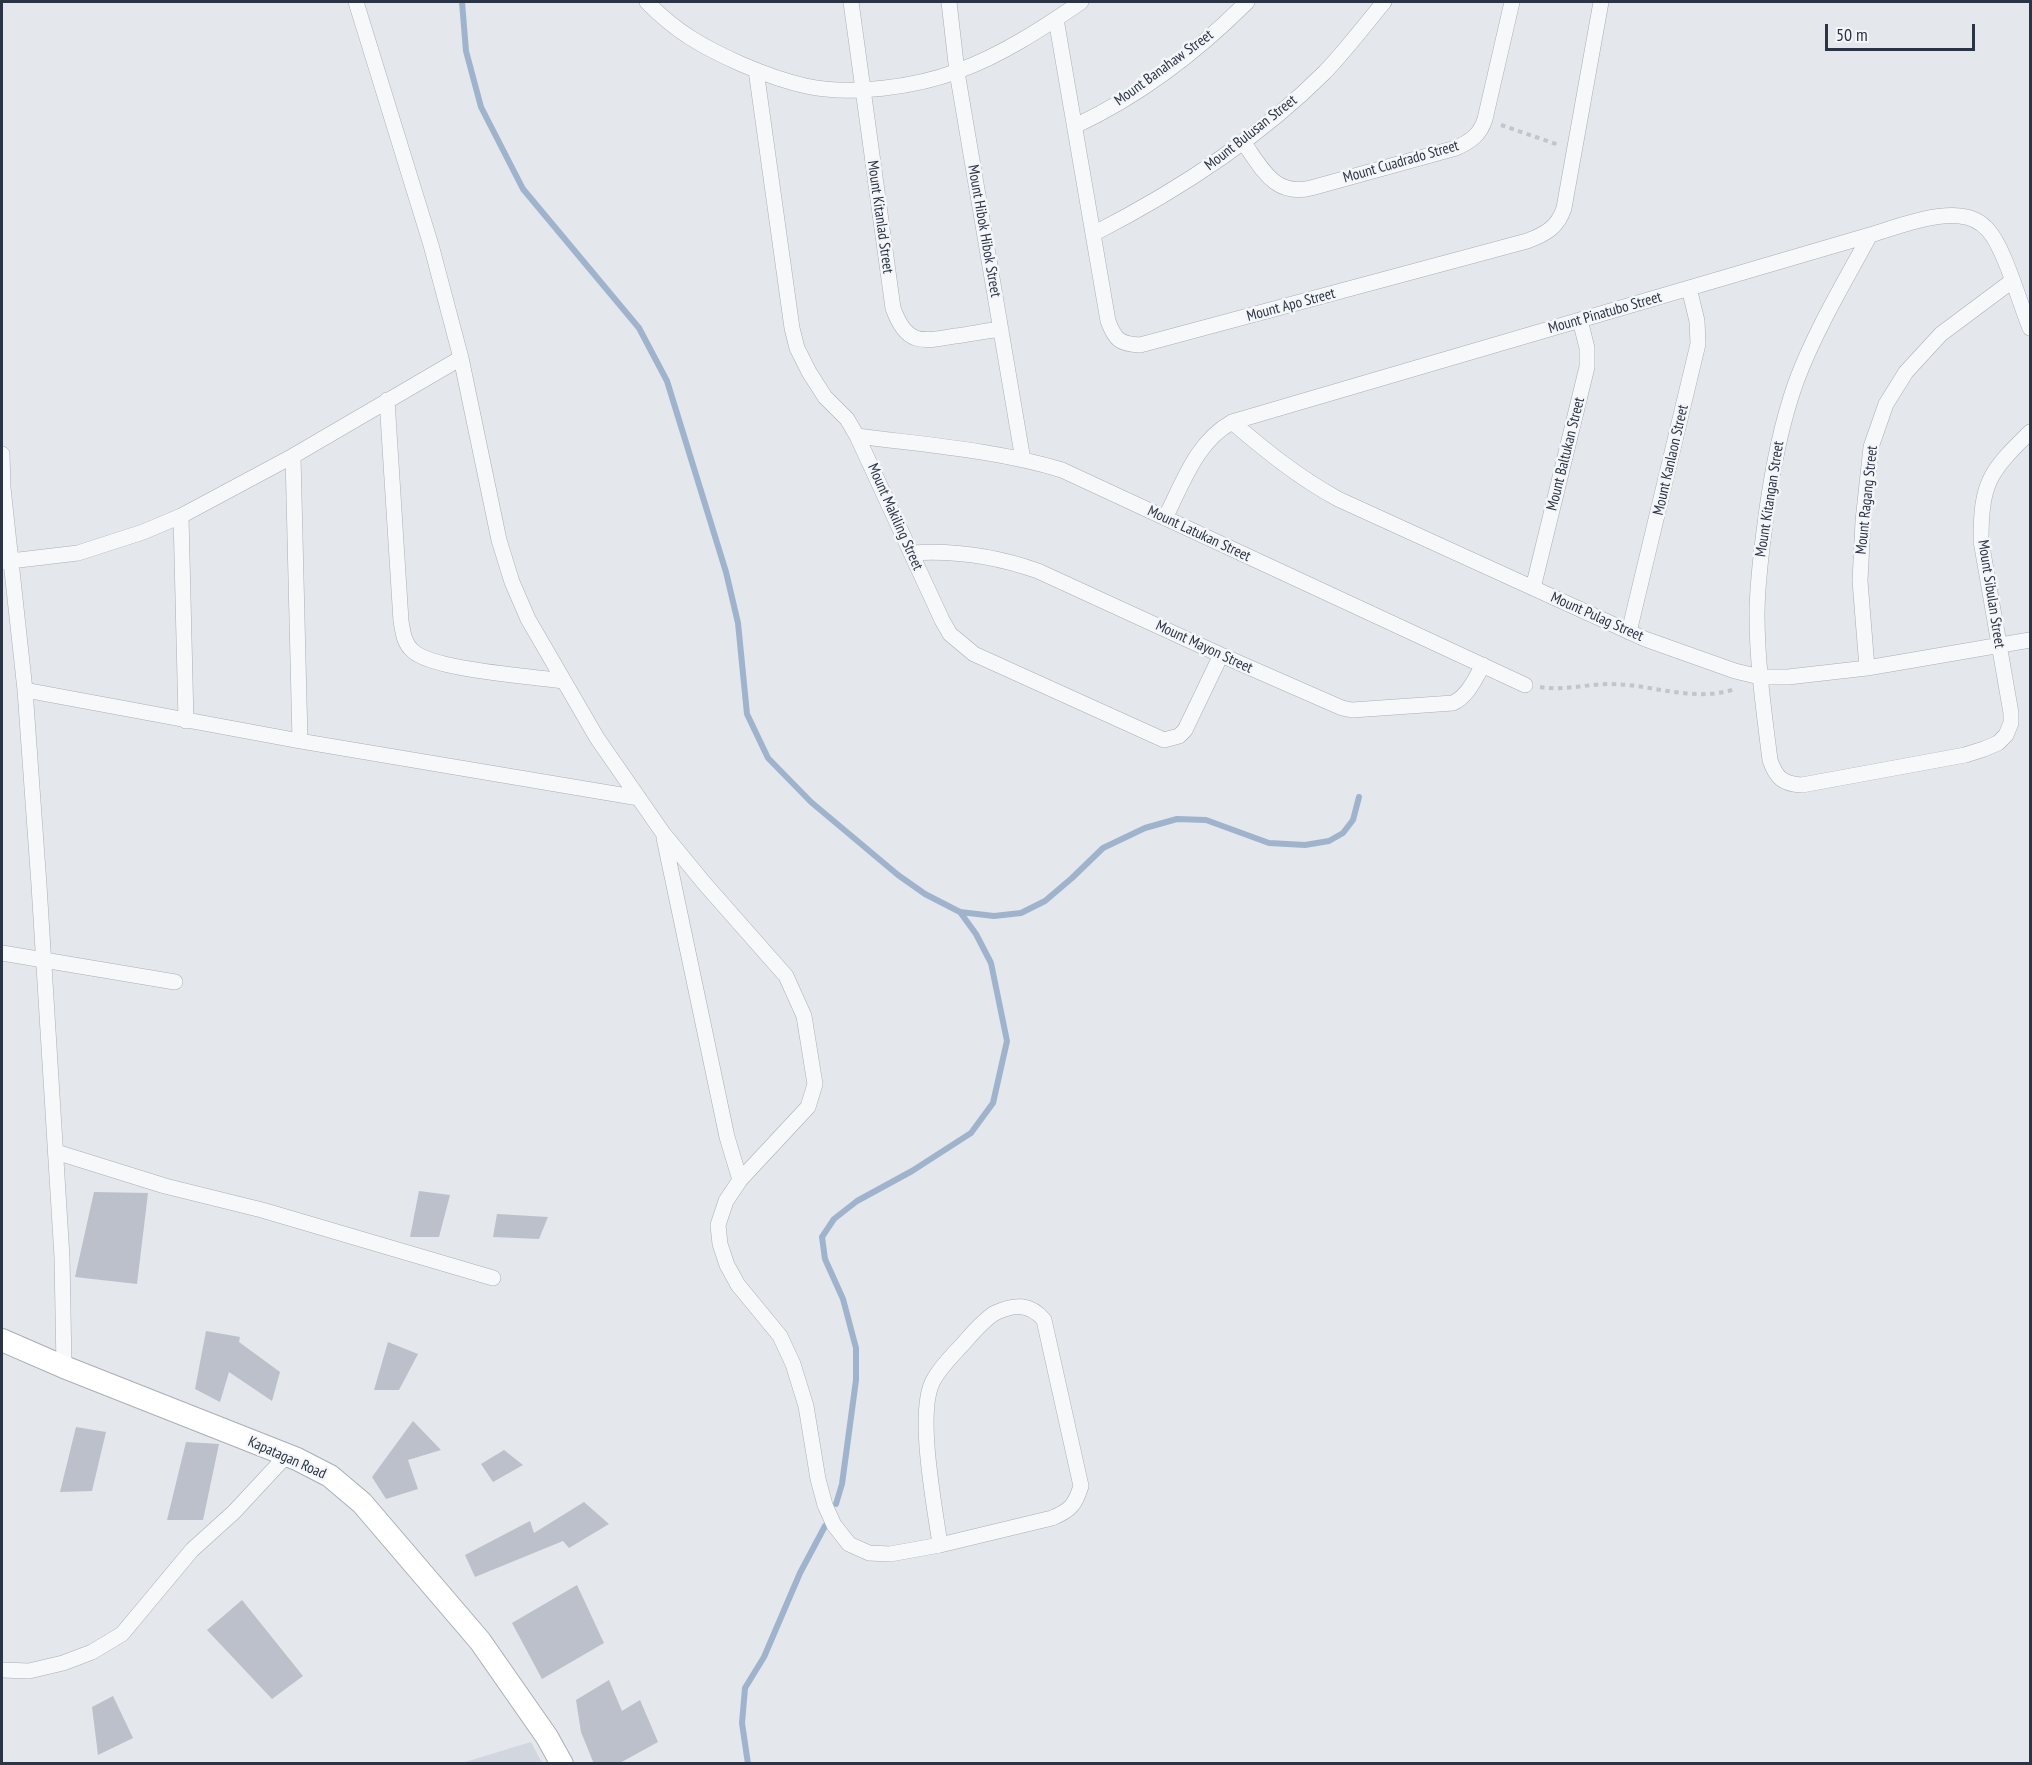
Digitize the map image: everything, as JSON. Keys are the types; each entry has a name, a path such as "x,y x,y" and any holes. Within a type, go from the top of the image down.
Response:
{"main road":[{"name":"Kapatagan Road","path":"2,1340 64,1367 287,1455 330,1476 362,1503 480,1641 547,1737 562,1764"}],"street":[{"path":"356,2 428,234 461,358 499,540 528,619 597,738 663,833 786,976 804,1016 815,1084 808,1107 740,1180 726,1201 718,1225 720,1244 727,1265 738,1285 780,1336 792,1364 806,1406 818,1479 825,1505 834,1525 849,1544 870,1553 890,1554 940,1545 1052,1518 1067,1511 1076,1500 1081,1486 1044,1320 1038,1312 1026,1307 1011,1306 992,1315 943,1366 933,1382 927,1397 926,1438 940,1545"},
{"path":"647,2 667,22 700,44 756,70 806,87 836,91 895,86 957,72 1001,52 1081,2"},
{"name":"Mount Kitanlad Street","path":"851,2 893,308 898,322 904,330 921,340 1001,329"},
{"name":"Mount Hibok Hibok Street","path":"949,2 957,72 1023,460"},
{"name":"Mount Banahaw Street","path":"1075,126 1099,115 1150,83 1190,54 1247,2"},
{"name":"Mount Bulusan Street","path":"1093,234 1153,202 1243,142 1295,100 1326,70 1384,2"},
{"name":"Mount Cuadrado Street","path":"1243,142 1275,183 1292,190 1301,190 1456,148 1468,142 1478,135 1485,119 1512,2"},
{"name":"Mount Apo Street","path":"1056,19 1108,321 1117,339 1126,344 1140,345 1540,237 1555,227 1564,208 1601,2"},
{"name":"Mount Makiling Street","path":"756,70 792,328 797,348 825,397 847,419 857,436 950,634 974,654 1164,740 1179,736 1185,730 1221,655"},
{"name":"Mount Pinatubo Street","path":"1165,518 1206,442 1222,427 1232,422 1870,235 1940,217 1971,218 1989,231 1999,248 2031,328"},
{"name":"Mount Kitangan Street","path":"1780,780 1770,760 1760,677 1757,614 1760,561 1769,492 1779,441 1796,382 1825,318 1870,235"},
{"name":"Mount Ragang Street","path":"1867,668 1860,581 1863,521 1871,447 1886,404 1906,372 1941,334 2012,281"},
{"name":"Mount Kanlaon Street","path":"1629,632 1698,344 1697,321 1689,288"},
{"name":"Mount Baltukan Street","path":"1533,588 1587,367 1587,348 1580,320"},
{"path":"7,562 78,553 143,532 180,516 293,456 461,358"},
{"path":"387,400 401,621 404,638 411,650 423,658 454,666 563,681"},
{"name":"Mount Pulag Street","path":"1232,422 1286,468 1311,485 1338,499 1629,632 1710,663 1760,677 1788,677 1867,668 2031,640"},
{"name":"Mount Sibulan Street","path":"1780,780 1789,784 1802,785 1965,755 1998,743 2006,735 2011,723 2011,713 1981,541 1981,514 1990,477 2001,460 2031,432"},
{"name":"Mount Latukan Street","path":"857,436 1023,460 1062,470 1525,684"},
{"path":"2,454 7,562 25,690 44,961 62,1257 64,1367"},
{"path":"293,456 300,741"},
{"path":"180,516 186,721"},
{"name":"Mount Mayon Street","path":"912,553 947,552 985,557 1027,567 1331,705 1352,710 1454,703 1466,694 1483,665"},
{"path":"25,690 186,721 639,798"},
{"path":"663,833 727,1137 740,1180"},
{"path":"2,953 176,982"},
{"path":"56,1152 165,1186 262,1210 493,1278"},
{"path":"2,1670 29,1671 63,1664 92,1652 122,1634 192,1550 234,1512 287,1455"}],"path":[{"path":"1485,119 1574,150"},
{"path":"1525,684 1545,688 1611,684 1649,686 1680,693 1704,695 1726,692 1760,677"}],"shaded area":[{"path":"531,1742 542,1763 462,1763"}],"building":[{"path":"419,1191 450,1195 439,1237 410,1237"},
{"path":"94,1192 148,1193 137,1284 75,1277"},
{"path":"497,1214 548,1217 539,1239 493,1237"},
{"path":"206,1331 240,1337 239,1342 280,1372 272,1401 229,1372 220,1402 195,1389"},
{"path":"388,1342 418,1354 399,1390 374,1390"},
{"path":"413,1421 441,1450 408,1460 418,1489 386,1499 372,1477"},
{"path":"76,1427 106,1432 92,1491 60,1492"},
{"path":"186,1442 219,1444 203,1520 167,1520"},
{"path":"504,1450 523,1465 493,1482 481,1464"},
{"path":"584,1502 609,1524 569,1548 563,1541 475,1577 465,1555 530,1521 534,1533"},
{"path":"577,1585 604,1643 542,1679 512,1623"},
{"path":"242,1600 303,1676 272,1699 207,1630"},
{"path":"609,1680 622,1711 640,1700 658,1742 618,1764 594,1764 581,1732 576,1700"},
{"path":"113,1696 133,1738 98,1755 92,1707"}],"waterway":[{"path":"462,2 466,51 481,107 523,189 639,328 667,381 726,572 738,623 747,714 768,758 811,802 898,875 925,894 960,912 994,916 1021,913 1045,901 1103,848 1145,828 1177,819 1206,820 1269,843 1305,845 1329,841 1343,833 1353,820 1359,797"},
{"path":"836,1504 842,1484 856,1380 856,1348 843,1299 825,1259 822,1237 834,1219 857,1201 912,1171 971,1133 993,1103 1007,1041 991,963 976,934 960,912"},
{"path":"748,1764 742,1723 745,1688 764,1657 800,1573 825,1526"}]}
